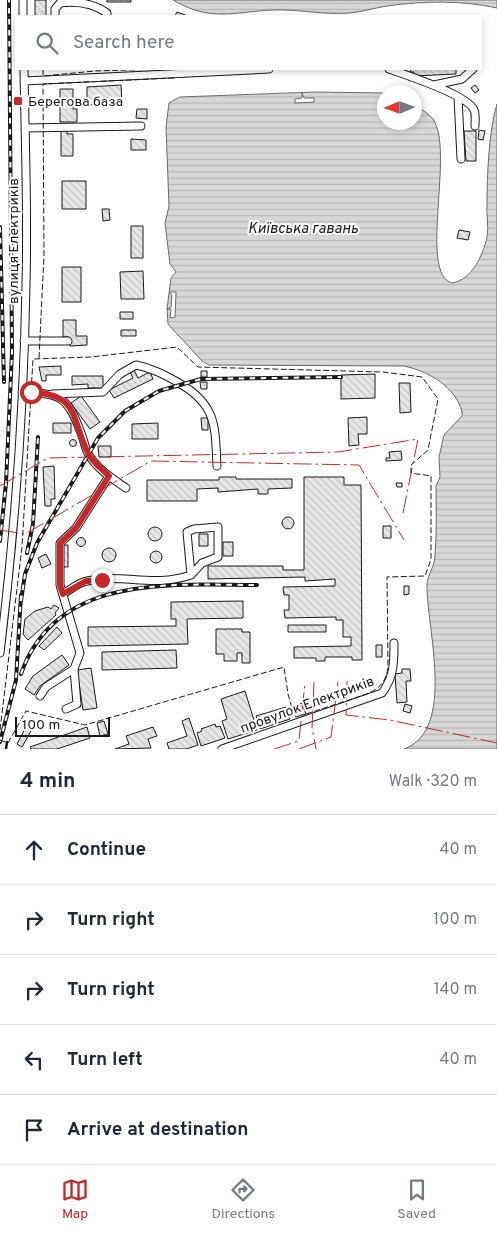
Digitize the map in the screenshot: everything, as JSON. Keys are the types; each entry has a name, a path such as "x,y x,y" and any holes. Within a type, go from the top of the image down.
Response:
{"street":[{"path":"23,0 24,15"},
{"path":"55,15 54,9 60,3 74,2 101,8 107,15"},
{"name":"вулиця Електриків","path":"0,653 15,514 22,392 27,237 24,70"},
{"path":"24,81 249,70"},
{"path":"392,70 434,85 468,103 474,111 475,126"},
{"path":"434,85 462,79 472,70"},
{"path":"458,97 461,159"},
{"path":"25,128 141,126"},
{"path":"24,341 68,341"},
{"path":"22,392 52,394 103,392 120,374 136,365 161,372 195,392 202,399 211,414 215,429 217,466"},
{"path":"52,394 64,400 76,420 88,455 109,476 126,488"},
{"path":"66,709 77,704 74,669 80,653 60,585 60,543 76,528 109,476"},
{"path":"63,594 86,581 126,580 152,582 191,575 202,562 218,557 218,528 194,529 187,532 191,575"},
{"name":"провулок Електриків","path":"222,749 382,693 391,681 394,664 394,643"},
{"path":"40,696 46,687 74,669"}],"water":[{"path":"173,0 497,0 497,8 483,5 428,2 387,6 349,13 273,10 222,14 199,11"},
{"name":"Київська гавань","path":"315,92 377,93 377,130 422,130 422,110 427,113 433,119 439,135 438,258 442,275 452,283 465,277 476,266 487,237 489,153 497,104 497,749 404,749 420,738 430,721 434,700 435,675 427,584 435,559 436,486 440,477 439,457 444,435 462,416 459,403 454,395 440,382 413,368 404,366 209,365 202,361 168,324 167,309 171,278 176,272 170,264 165,223 169,206 166,127 169,103 180,97"}],"pier":[{"path":"302,93 304,98 314,98 314,102 295,103 295,99 302,98"},
{"path":"169,292 176,292 175,317 170,318 171,309 167,309 171,307 172,295"}],"building":[{"path":"35,0 46,0 46,15 35,15"},
{"path":"107,0 131,0 131,2 107,2"},
{"path":"410,70 456,70 456,74 414,76 414,72"},
{"path":"121,85 122,104 87,105 87,87"},
{"path":"475,85 479,90 475,93 471,88"},
{"path":"60,89 73,89 73,109 77,109 77,122 60,122"},
{"path":"137,109 147,109 147,119 136,118"},
{"path":"61,130 67,130 67,134 73,134 73,156 61,156"},
{"path":"479,130 485,131 483,140 478,139"},
{"path":"464,131 476,131 476,161 466,161"},
{"path":"131,139 146,140 146,150 131,150"},
{"path":"62,181 86,181 86,209 62,209"},
{"path":"102,209 109,209 110,220 103,221"},
{"path":"131,226 143,226 143,258 131,258"},
{"path":"459,230 470,232 468,240 457,238"},
{"path":"62,267 81,267 81,302 62,302"},
{"path":"143,271 144,299 121,299 120,272"},
{"path":"120,312 133,312 133,319 120,319"},
{"path":"63,320 76,320 76,336 87,336 87,345 70,346 69,337 63,337"},
{"path":"121,330 136,330 136,336 121,336"},
{"path":"61,366 61,375 46,375 46,381 42,381 39,367"},
{"path":"133,368 138,378 150,372 153,379 114,398 109,390 133,378 129,370"},
{"path":"201,371 207,371 207,377 201,377"},
{"path":"375,374 375,398 341,399 341,375"},
{"path":"72,376 103,376 103,388 88,388 88,384 72,385"},
{"path":"200,382 207,382 207,389 201,389"},
{"path":"399,383 410,383 411,412 400,413"},
{"path":"81,396 100,422 90,429 71,403"},
{"path":"367,417 367,434 358,434 359,445 349,446 348,418"},
{"path":"201,418 208,418 208,430 202,430"},
{"path":"53,423 71,423 71,433 53,433"},
{"path":"158,423 158,439 132,439 132,424"},
{"path":"73,440 76,443 73,446 70,443"},
{"path":"98,446 111,446 111,457 99,457"},
{"path":"401,451 402,460 386,461 386,458 390,458 389,452"},
{"path":"54,466 55,499 51,499 51,506 45,506 43,467"},
{"path":"219,477 236,477 236,479 292,479 292,488 268,489 268,494 258,494 258,489 218,492 218,488 197,489 197,501 147,501 147,480 219,480"},
{"path":"304,477 344,477 344,485 361,485 362,660 352,660 352,657 325,657 325,661 316,661 316,658 294,658 294,647 351,646 351,637 343,637 343,620 336,620 336,617 285,618 284,610 289,610 289,595 284,595 283,587 335,586 335,579 305,581 305,577 208,579 208,566 283,566 283,570 304,570"},
{"path":"396,483 402,483 402,487 397,487"},
{"path":"290,517 293,518 293,528 286,529 283,528 282,521 283,518"},
{"path":"383,526 391,526 391,538 383,538"},
{"path":"155,527 160,529 162,534 160,539 155,541 150,539 148,534 150,529"},
{"path":"199,534 208,534 208,546 199,546"},
{"path":"81,537 86,542 81,547 76,542"},
{"path":"223,542 233,542 233,556 223,556"},
{"path":"62,545 68,545 68,567 63,567"},
{"path":"109,548 114,550 116,555 114,560 109,562 104,560 102,555 104,550"},
{"path":"158,551 161,552 161,562 154,563 151,562 150,555 151,552"},
{"path":"46,554 51,564 42,568 38,558"},
{"path":"404,586 409,586 409,594 404,595"},
{"path":"243,601 243,618 187,619 188,644 88,646 88,627 176,626 176,619 171,619 171,602"},
{"path":"54,605 59,608 55,613 56,615 28,640 23,634 25,619 35,611 48,607 51,609"},
{"path":"288,625 326,625 326,632 288,632"},
{"path":"57,627 62,633 44,650 39,646"},
{"path":"216,629 242,629 242,632 250,632 250,663 242,663 242,653 237,653 237,661 224,661 224,654 216,654"},
{"path":"376,645 382,645 382,657 376,657"},
{"path":"176,650 177,668 102,670 102,652"},
{"path":"62,655 69,665 40,686 34,695 25,689 33,676"},
{"path":"91,668 97,708 83,710 77,670"},
{"path":"402,669 410,669 411,681 406,681 407,702 397,703 395,674 402,673"},
{"path":"361,683 366,683 367,689 361,690"},
{"path":"245,691 257,730 228,739 222,721 227,719 221,699"},
{"path":"302,703 306,714 296,717 292,707"},
{"path":"405,704 412,706 410,713 403,711"},
{"path":"286,707 290,719 260,729 256,716"},
{"path":"189,718 198,745 186,749 169,749 167,743 187,736 182,721"},
{"path":"30,719 36,722 22,747 17,744"},
{"path":"104,721 108,734 100,736 97,723"},
{"path":"215,724 216,727 220,726 225,738 201,746 197,733 202,731 201,729"},
{"path":"87,727 90,738 57,749 31,749 30,747"},
{"path":"153,727 157,736 148,739 151,748 115,749 129,744 126,736"}],"railway":[{"path":"0,541 6,483 12,353 9,0"},
{"path":"0,227 4,382"},
{"path":"21,601 25,574 37,543 98,438 125,411 159,391 201,379 341,377"},
{"path":"27,553 33,524 38,437"},
{"path":"21,674 38,641 61,617 88,601 120,592 154,587 257,585"},
{"path":"0,742 16,680 21,595"}],"fence":[{"path":"43,70 43,76 128,70"},
{"path":"39,358 44,256 43,84 174,78"},
{"path":"0,730 22,547 33,359 91,357 177,347 198,367 383,372 422,377 438,399 428,450 411,465 411,473 431,476 431,559 425,576 387,577 388,667 386,677 379,687 367,694 303,715"},
{"path":"0,740 8,743 26,711 85,725 284,667 292,708"}],"wall":[{"path":"6,749 7,742"}],"power":[{"path":"0,486 48,458 338,452 418,439 403,513"},
{"path":"0,530 25,534 151,461 359,465 404,540"},
{"path":"347,681 346,715 390,720 497,743"},
{"path":"274,749 299,741 305,682"},
{"path":"314,682 312,728 316,749"},
{"path":"299,749 331,737 338,682"}],"place":[{"name":"Берегова база","path":"18,101"}],"route":[{"path":"31,392 52,394 64,400 76,420 88,455 109,476 76,528 60,543 60,585 63,594 86,581 102,580"}]}
